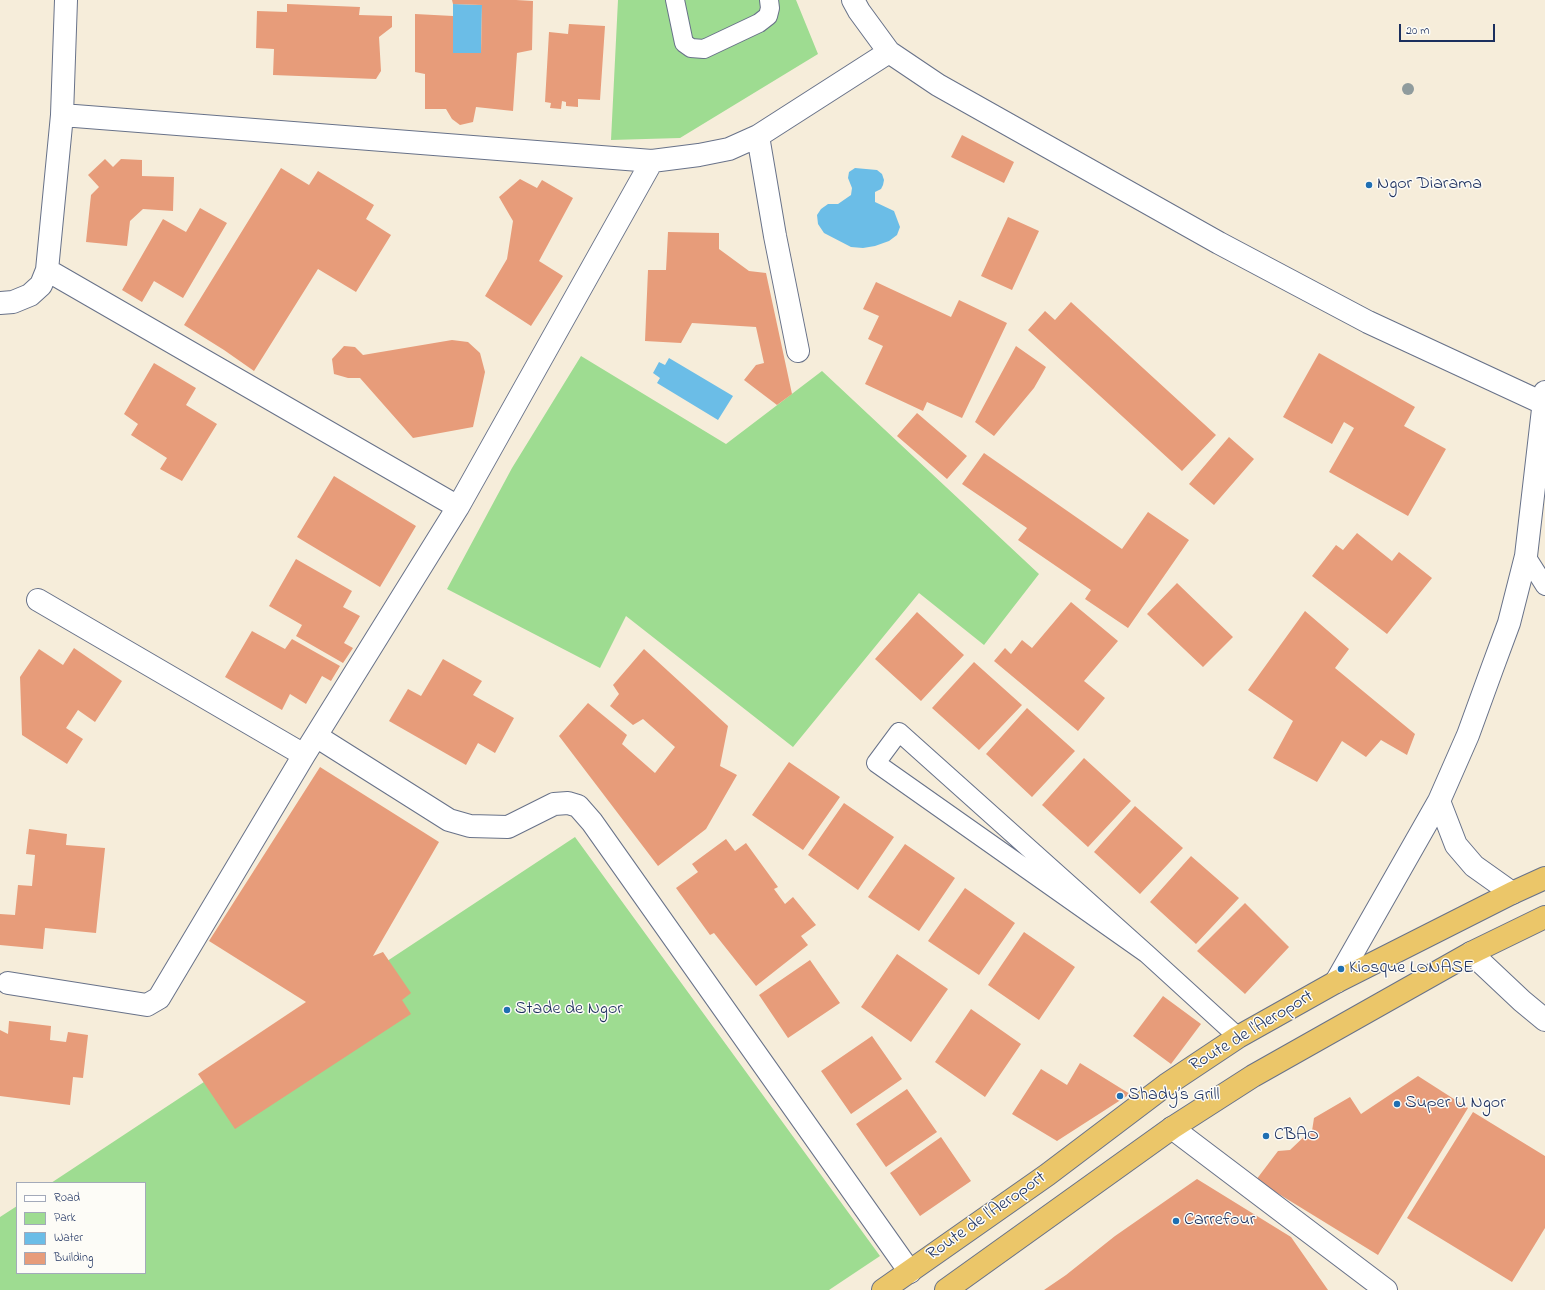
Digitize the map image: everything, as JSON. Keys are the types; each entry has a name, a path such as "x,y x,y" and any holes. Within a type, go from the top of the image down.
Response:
{"highway":[{"name":"Route de l'Aeroport","path":"883,1290 1046,1175 1166,1085 1238,1037 1336,982 1512,893 1545,878"},
{"name":"Route de l'Aeroport","path":"946,1290 1172,1128 1253,1076 1472,953 1545,917"}],"street":[{"path":"0,303 13,302 30,295 41,284 47,270 62,115 66,0"},
{"path":"853,0 859,11 889,52 938,85 1233,250 1368,322 1544,400 1526,556 1509,623 1468,736 1439,801 1336,982"},
{"path":"62,115 652,161 699,155 729,149 758,136 889,52"},
{"path":"758,136 775,236 798,351"},
{"path":"8,983 147,1005 159,998 304,755 458,507 652,161"},
{"path":"47,270 458,507"},
{"path":"38,600 304,755"},
{"path":"316,736 448,820 470,826 508,827 554,804 568,803 578,806 592,822 910,1272"},
{"path":"1439,801 1456,845 1474,866 1512,893"},
{"path":"1472,953 1522,1001 1545,1020"},
{"path":"1172,1128 1386,1290"}],"lane":[{"path":"675,0 684,43 691,48 704,49 759,23 768,16 770,8 769,0"},
{"path":"1526,556 1545,586"},
{"path":"1147,954 876,763 900,732 1147,954 1238,1037"}],"green space":[{"path":"618,0 796,0 818,54 680,138 611,140"},
{"path":"581,356 726,444 822,371 1039,574 984,645 919,593 793,747 626,616 600,668 447,589 512,468"},
{"name":"Stade de Ngor","path":"575,837 880,1256 829,1290 0,1290 0,1217 16,1207 16,1274 146,1274 146,1182 53,1182"}],"water":[{"path":"453,4 482,5 481,53 453,53"},
{"path":"855,168 877,170 882,174 884,180 883,185 881,189 875,192 875,202 894,211 900,227 897,235 889,241 863,248 851,247 824,233 818,224 817,215 821,209 828,204 838,204 851,195 852,188 848,178 849,172"},
{"path":"669,358 733,396 718,420 657,383 660,378 653,373 659,362 665,365"}],"building":[{"path":"452,0 533,1 532,50 517,53 513,111 476,107 473,122 460,125 452,119 446,109 425,109 425,74 415,72 415,14 453,16 453,53 481,53 482,5 453,4"},
{"path":"287,4 360,7 359,15 392,16 392,27 379,37 381,71 376,79 273,75 274,49 256,48 257,11 287,12"},
{"path":"569,24 605,26 600,100 578,99 578,107 566,106 566,102 562,101 561,109 550,108 551,103 545,102 549,32 568,34"},
{"path":"962,135 1014,162 1004,183 951,157"},
{"path":"105,159 113,167 121,159 142,160 142,176 174,177 173,211 143,209 130,221 127,246 86,242 91,195 99,187 88,175"},
{"path":"281,168 309,185 318,171 374,205 366,219 391,235 356,292 318,269 254,371 184,325"},
{"path":"520,179 537,188 542,180 573,198 539,261 563,276 531,326 485,296 507,259 513,221 499,197"},
{"path":"200,208 227,223 183,298 154,281 142,302 122,290 163,219 186,232"},
{"path":"1008,217 1039,231 1012,290 981,276"},
{"path":"668,232 719,233 719,249 749,271 766,273 792,394 777,405 744,380 756,365 764,363 756,327 692,323 681,343 645,341 648,270 666,270"},
{"path":"876,282 951,317 959,300 1007,323 962,418 927,402 923,411 865,384 883,346 868,339 879,316 863,309"},
{"path":"1071,302 1216,435 1182,471 1028,330 1045,311 1055,320"},
{"path":"452,340 468,342 480,353 485,372 473,427 413,438 360,378 348,378 334,374 332,359 344,346 355,347 363,355"},
{"path":"1016,346 1046,367 1034,388 994,436 975,422"},
{"path":"1319,353 1415,407 1404,426 1446,449 1408,516 1329,472 1354,428 1344,422 1332,444 1283,417"},
{"path":"154,363 196,388 186,405 217,424 182,481 160,469 167,458 131,435 138,424 124,414"},
{"path":"917,413 967,456 947,479 897,436"},
{"path":"1229,437 1254,459 1214,505 1189,484"},
{"path":"984,453 1122,549 1148,512 1189,540 1128,628 1085,599 1091,590 1018,540 1027,528 962,484"},
{"path":"334,476 416,526 380,587 297,537"},
{"path":"1357,533 1392,561 1399,552 1432,578 1387,634 1312,576 1336,545 1343,550"},
{"path":"296,559 352,591 343,607 360,616 344,643 353,648 343,663 296,636 302,625 269,606"},
{"path":"1177,583 1233,637 1203,667 1147,614"},
{"path":"1071,602 1118,641 1084,681 1105,698 1078,731 994,661 1005,648 1011,654 1022,640 1032,648"},
{"path":"1305,611 1349,649 1335,668 1415,734 1407,755 1381,740 1366,757 1342,741 1317,782 1273,758 1293,721 1248,690"},
{"path":"917,612 964,655 921,701 875,659"},
{"path":"252,631 285,649 292,639 340,666 331,681 322,676 306,704 290,694 282,710 225,677"},
{"path":"74,648 122,681 95,722 78,710 66,728 83,739 67,764 22,735 20,677 39,649 63,665"},
{"path":"644,649 728,726 720,766 737,775 706,829 658,866 559,736 588,703 627,735 622,744 655,773 675,747 643,719 633,725 610,706 619,694 613,685"},
{"path":"443,659 482,681 473,695 514,718 495,753 478,743 466,765 389,721 408,689 421,696"},
{"path":"974,662 1022,705 979,750 932,708"},
{"path":"1027,708 1075,751 1032,797 986,754"},
{"path":"1084,758 1131,801 1088,847 1042,805"},
{"path":"789,762 840,797 803,850 752,815"},
{"path":"320,767 439,842 373,956 383,952 411,993 402,1000 411,1014 235,1129 198,1074 306,1002 209,941"},
{"path":"844,803 894,837 858,890 808,855"},
{"path":"1135,806 1183,848 1140,894 1094,852"},
{"path":"29,829 67,834 66,845 105,848 96,933 45,928 43,949 0,945 0,914 15,915 18,885 32,886 35,855 26,854"},
{"path":"726,839 735,851 746,843 778,887 774,889 785,904 793,897 816,925 801,936 808,945 756,986 714,933 710,935 676,888 698,872 692,864"},
{"path":"905,844 955,878 919,931 868,897"},
{"path":"1191,856 1239,898 1196,944 1150,902"},
{"path":"965,888 1015,923 979,975 928,941"},
{"path":"1245,903 1289,947 1245,994 1197,951"},
{"path":"1024,932 1075,967 1039,1020 988,985"},
{"path":"897,954 948,989 911,1042 861,1007"},
{"path":"810,960 840,1003 788,1038 759,995"},
{"path":"1163,996 1201,1024 1171,1064 1133,1036"},
{"path":"971,1009 1021,1044 985,1097 935,1062"},
{"path":"9,1021 51,1026 50,1040 66,1042 68,1032 88,1035 83,1078 73,1077 70,1105 0,1096 0,1030 8,1034"},
{"path":"872,1036 902,1079 851,1114 821,1071"},
{"path":"1080,1063 1130,1094 1057,1141 1012,1114 1041,1069 1067,1085"},
{"path":"1418,1076 1468,1108 1378,1255 1256,1180 1278,1151 1290,1150 1309,1132 1312,1131 1314,1118 1350,1097 1361,1114"},
{"path":"907,1089 937,1132 886,1167 856,1124"},
{"path":"1473,1112 1545,1156 1545,1228 1512,1282 1407,1218"},
{"path":"941,1137 971,1181 920,1216 890,1173"},
{"path":"1197,1179 1291,1237 1328,1290 1044,1290 1066,1275 1115,1236"}],"place":[{"name":"Ngor Diarama","path":"1369,185"},
{"name":"Kiosque LONASE","path":"1341,969"},
{"name":"Stade de Ngor","path":"507,1010"},
{"name":"Shady’s Grill","path":"1120,1096"},
{"name":"Super U Ngor","path":"1397,1104"},
{"name":"CBAO","path":"1266,1136"},
{"name":"Carrefour","path":"1176,1221"}]}
